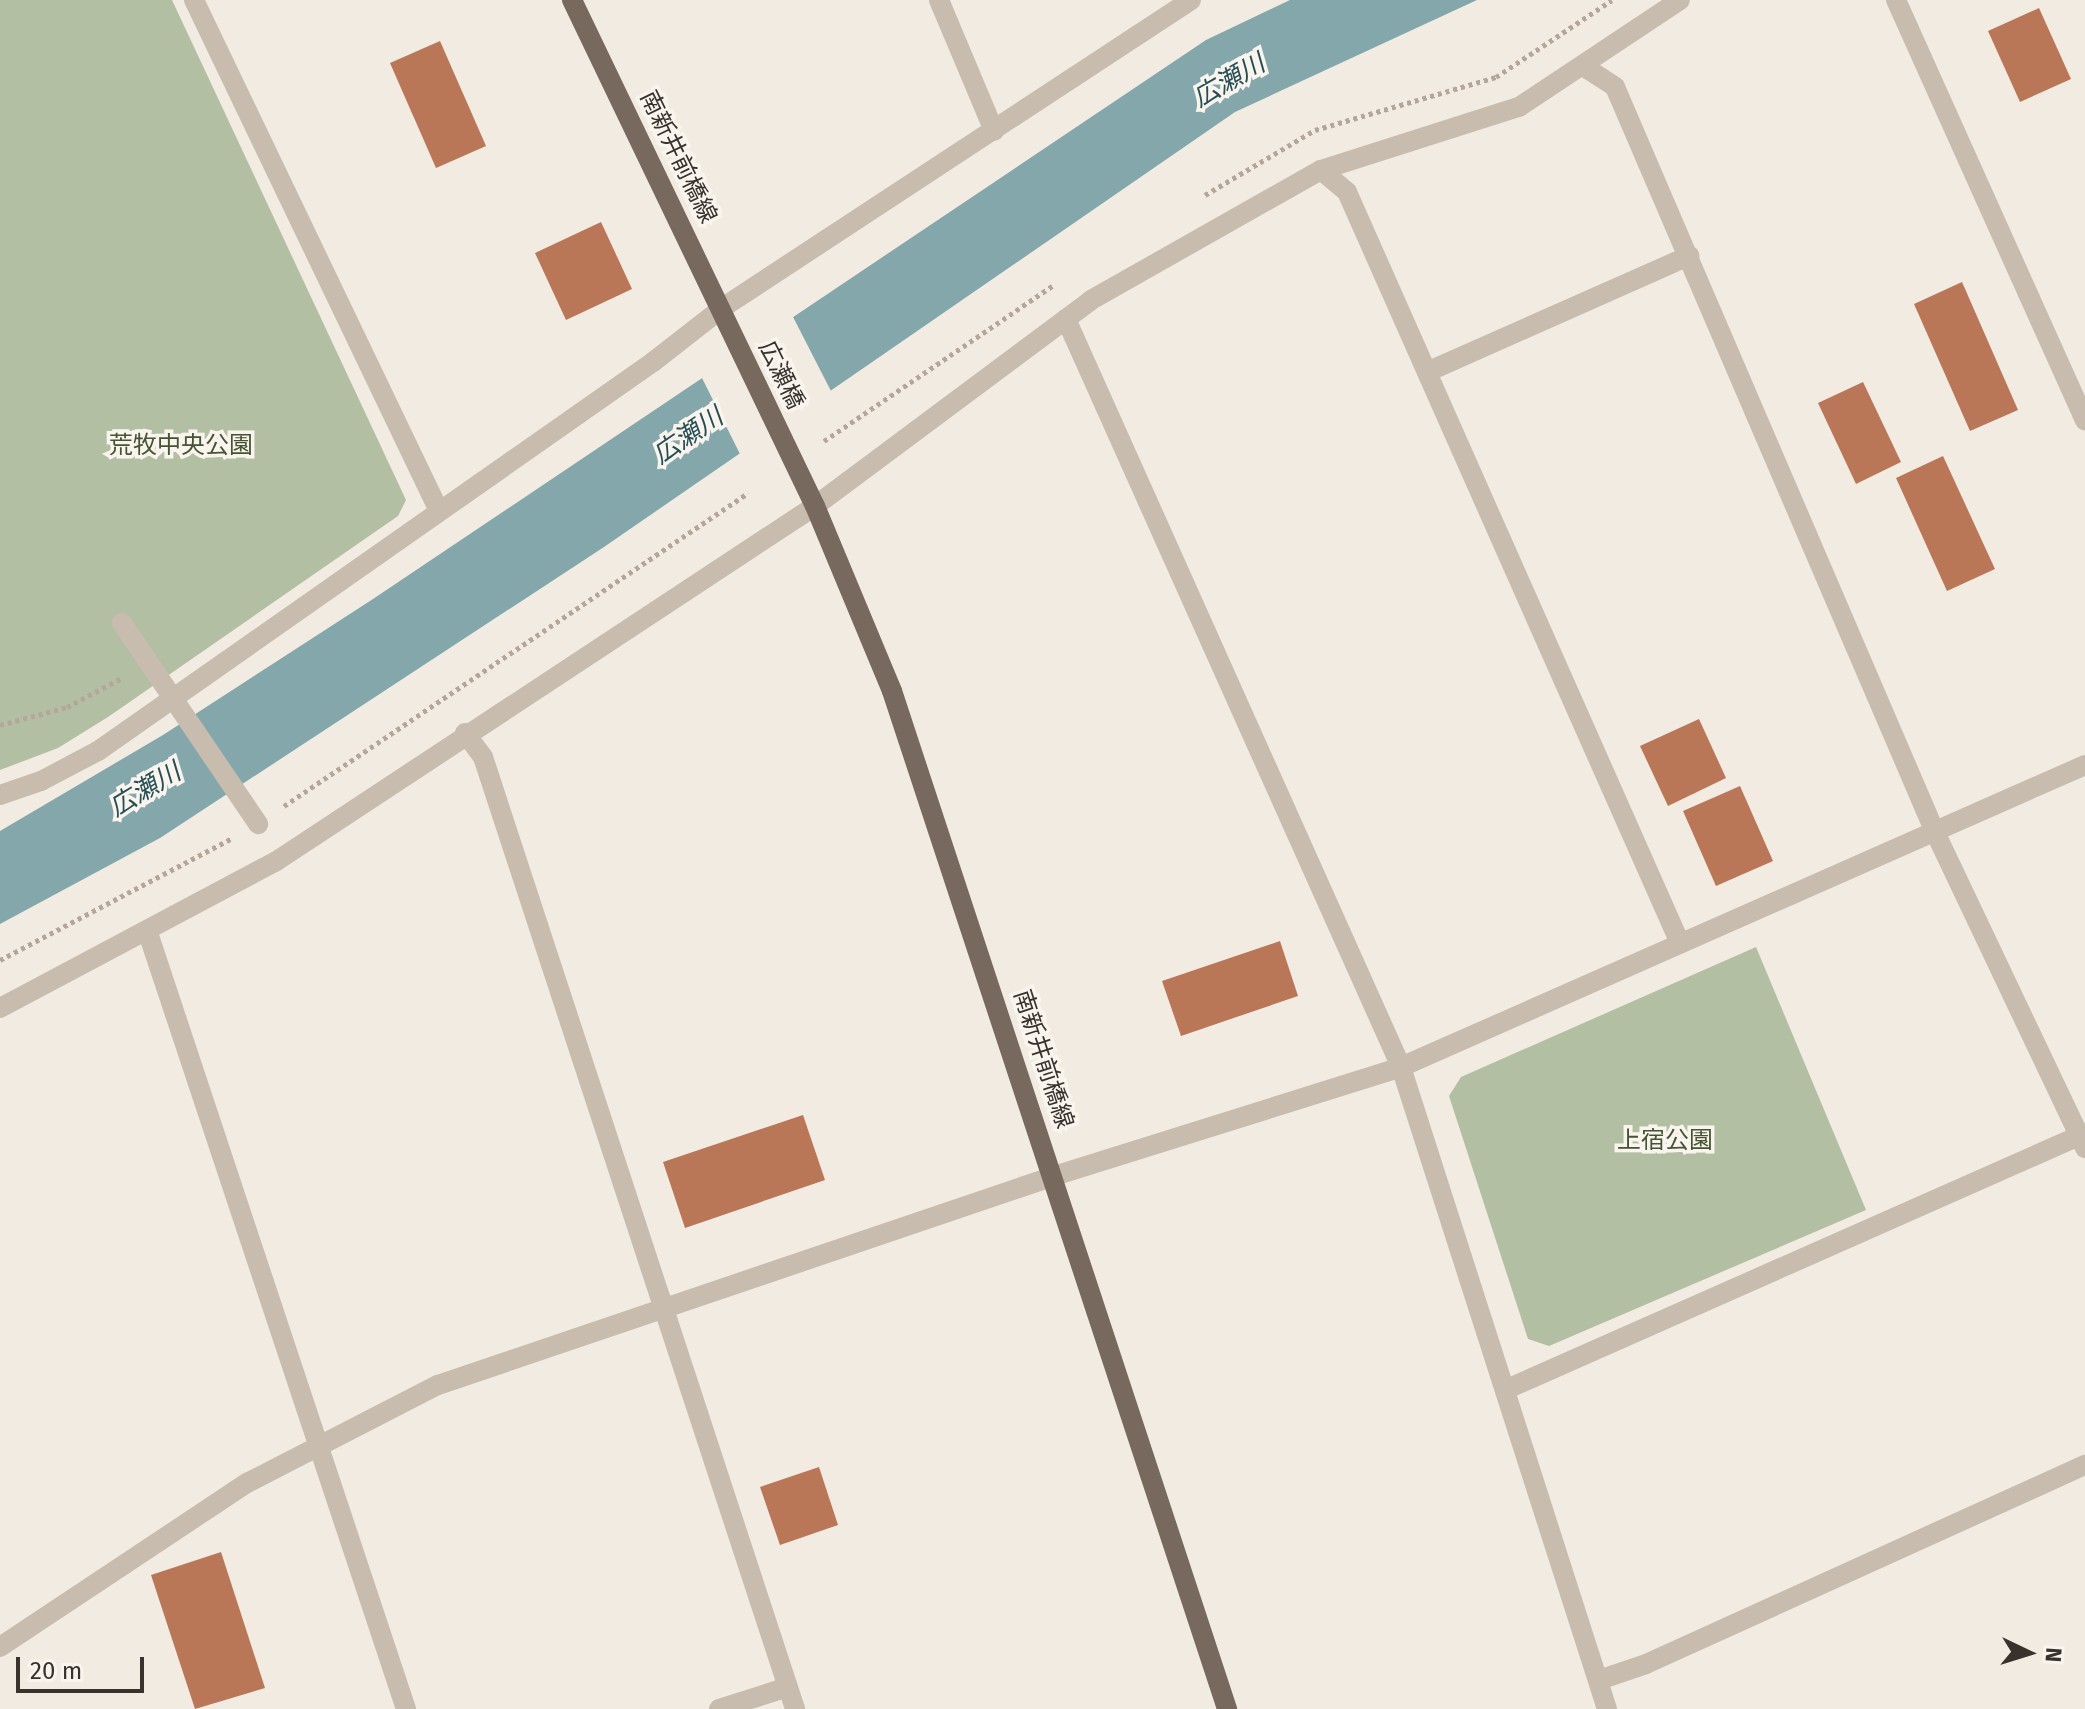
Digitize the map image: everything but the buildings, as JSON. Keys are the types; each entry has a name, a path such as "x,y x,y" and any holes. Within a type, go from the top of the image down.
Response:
{"main road":[{"name":"南新井前橋線","path":"572,0 734,338"},
{"name":"広瀬橋","path":"734,338 782,435"},
{"name":"南新井前橋線","path":"782,435 815,506 897,705 1227,1709"}],"street":[{"path":"194,0 439,511"},
{"path":"939,0 994,131"},
{"path":"0,795 41,781 176,707 439,511 722,308 1191,0"},
{"path":"0,1008 233,888 815,506 1091,300 1321,170 1519,107 1680,0"},
{"path":"1896,0 2085,420"},
{"path":"1507,1389 2082,1142 1935,832 1615,87 1583,66"},
{"path":"1321,170 1347,192 1680,943"},
{"path":"1427,372 1689,256"},
{"path":"1066,319 1401,1067 1602,1679 1607,1709"},
{"path":"122,623 258,824"},
{"path":"465,733 483,757 795,1709"},
{"path":"0,1647 247,1483 438,1385 1054,1176 1401,1067 2085,765"},
{"path":"148,933 406,1709"},
{"path":"1602,1679 1646,1664 2085,1465"},
{"path":"719,1709 788,1687"}],"path":[{"path":"0,960 258,824 748,493"},
{"path":"0,725 67,707 146,662"}],"green space":[{"name":"荒牧中央公園","path":"0,0 172,0 406,500 398,516 108,717 58,748 0,770"},
{"name":"上宿公園","path":"1756,947 1866,1210 1549,1346 1528,1339 1449,1096 1461,1077"}],"water":[{"name":"広瀬川","path":"1290,0 1477,0 1235,112 604,547 160,838 0,924 0,831 163,735 373,599 1206,40"}],"pier":[{"path":"791,313 832,393 741,456 700,374"}]}
